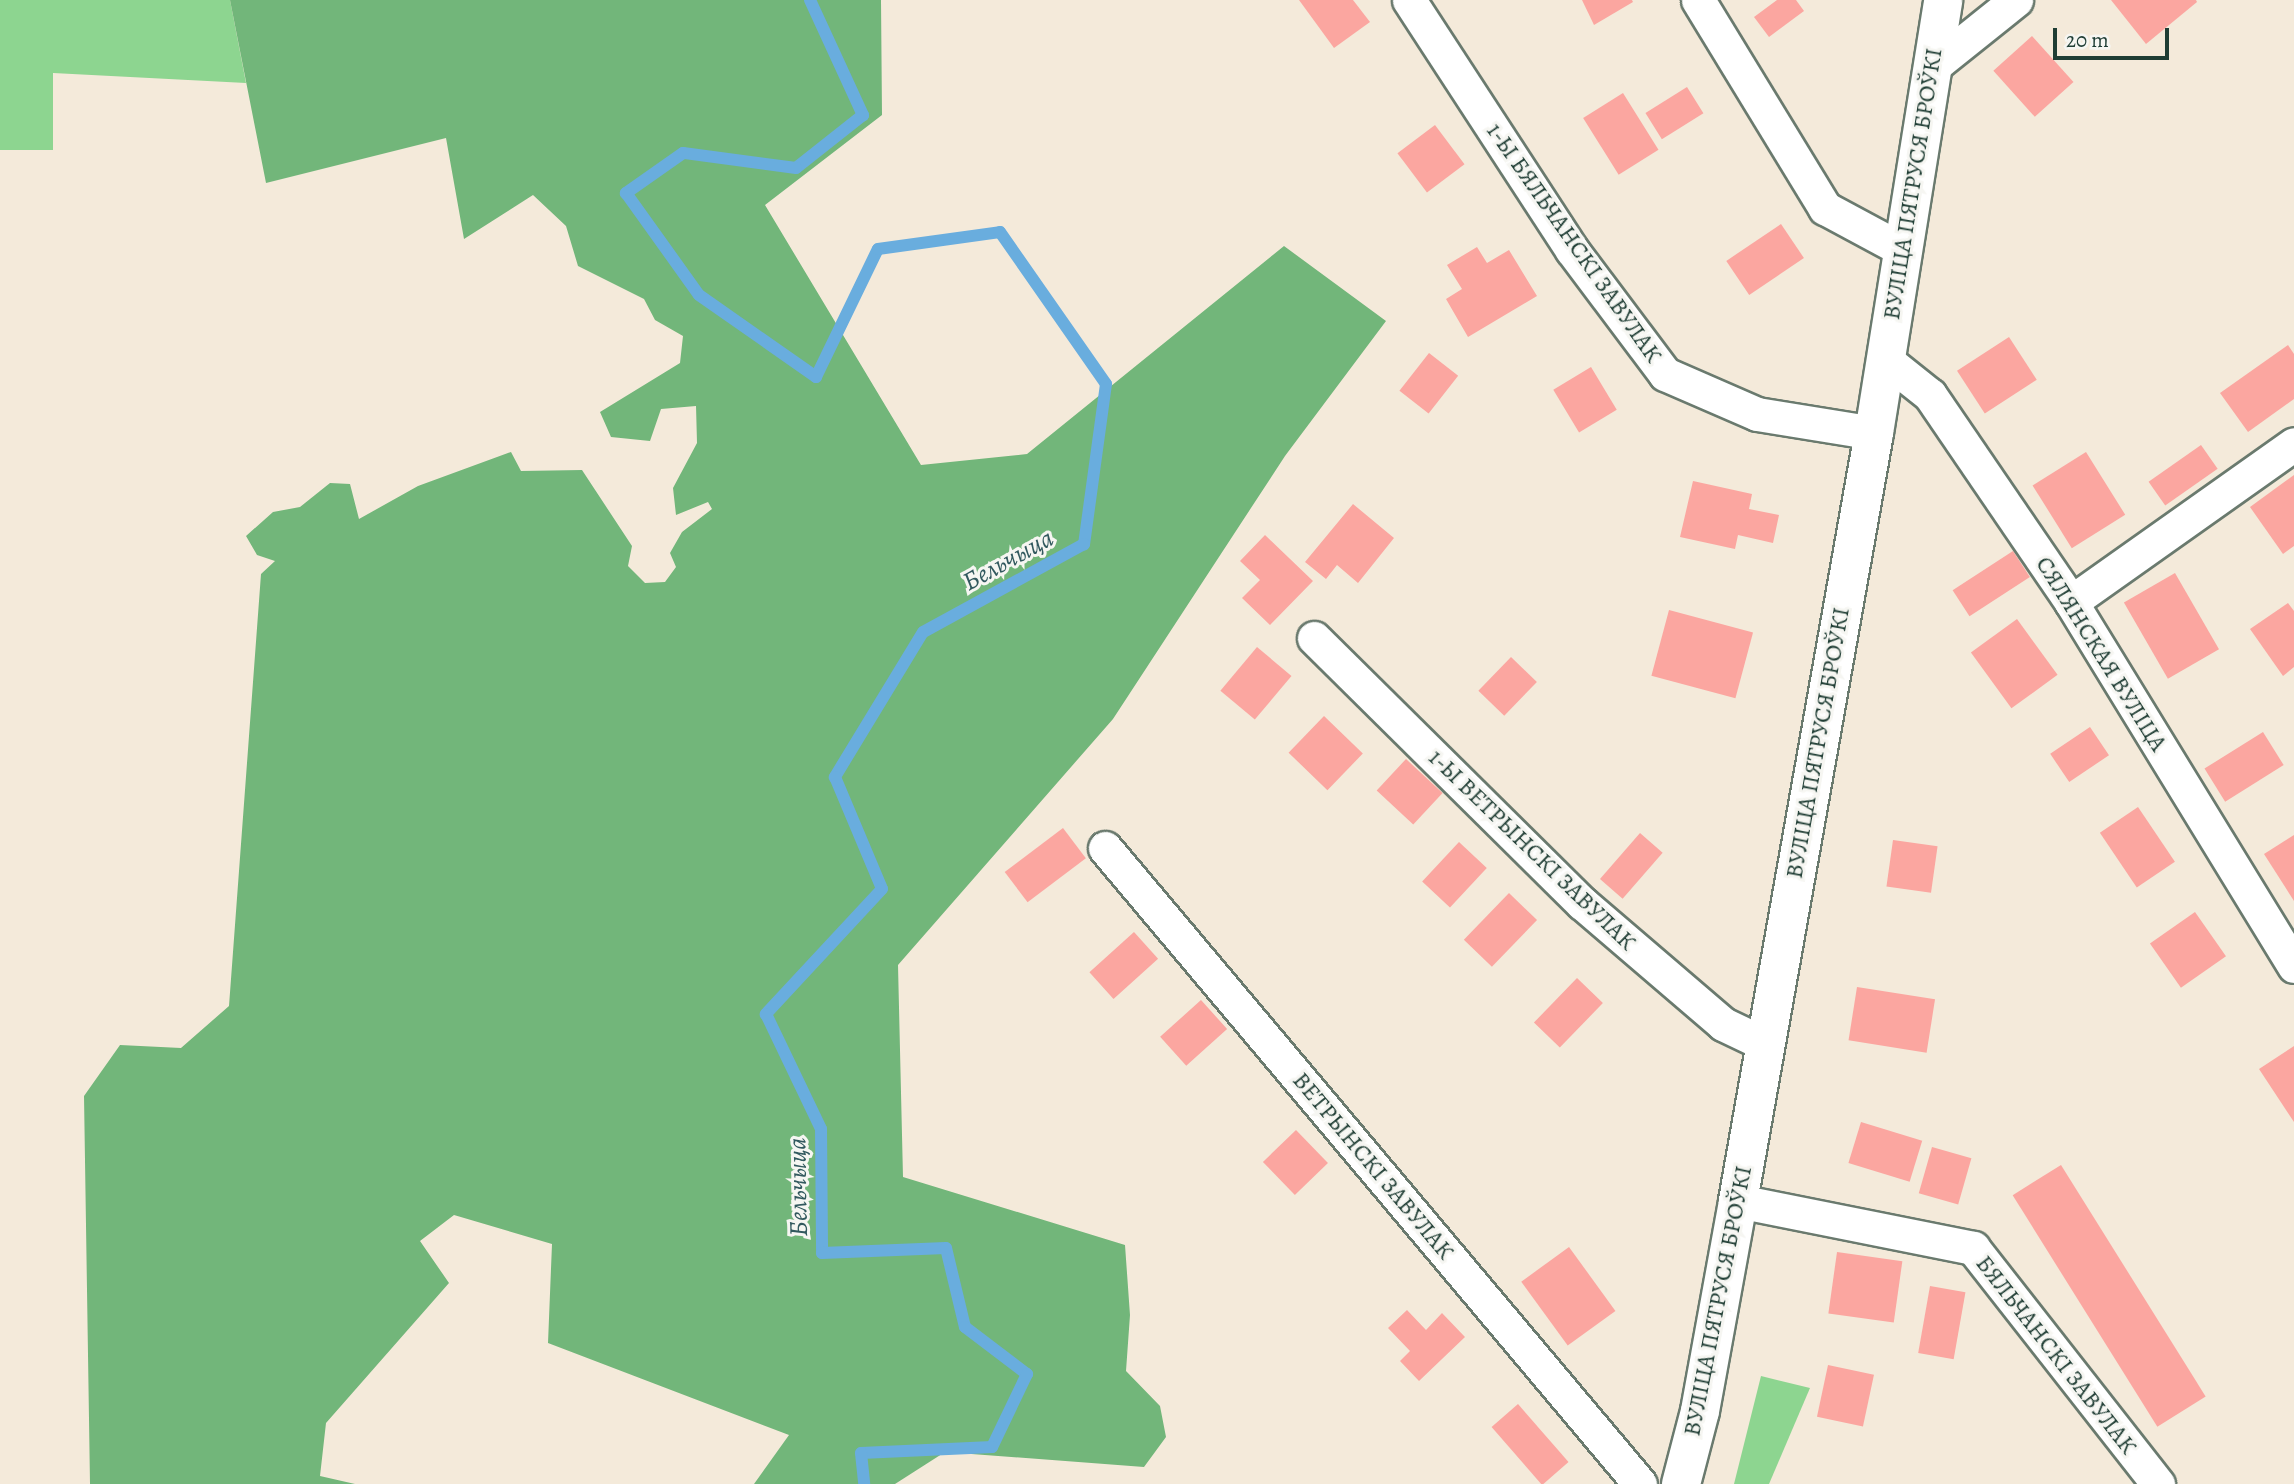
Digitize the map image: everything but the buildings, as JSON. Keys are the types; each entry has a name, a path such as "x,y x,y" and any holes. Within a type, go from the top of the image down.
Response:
{"main road":[{"name":"ВУЛІЦА ПЯТРУСЯ БРОЎКІ","path":"1681,1484 1700,1411 1874,433 1943,0"}],"street":[{"name":"1-Ы БЯЛЬЧАНСКІ ЗАВУЛАК","path":"1409,0 1572,250 1665,373 1757,414 1874,433"},
{"path":"1698,0 1825,208 1903,250"},
{"path":"1931,68 2015,0"},
{"name":"СЯЛЯНСКАЯ ВУЛІЦА","path":"1886,360 1930,396 2071,602 2294,966"},
{"path":"2071,602 2294,444"},
{"name":"1-Ы ВЕТРЫНСКІ ЗАВУЛАК","path":"1314,638 1582,903 1723,1024 1765,1044"},
{"name":"ВЕТРЫНСКІ ЗАВУЛАК","path":"1105,848 1640,1484"},
{"name":"БЯЛЬЧАНСКІ ЗАВУЛАК","path":"1738,1201 1973,1248 2158,1484"}],"green space":[{"path":"0,0 230,0 246,83 53,73 53,150 0,150"},
{"path":"230,0 881,0 882,115 765,205 921,465 1027,454 1284,246 1386,321 1285,456 1113,719 898,965 903,1177 1125,1245 1130,1315 1126,1371 1160,1406 1166,1437 1144,1467 945,1452 895,1484 754,1484 789,1435 548,1343 552,1244 454,1215 420,1241 449,1283 326,1423 320,1476 355,1484 90,1484 84,1096 120,1045 181,1048 229,1006 261,574 275,561 257,555 246,536 273,512 300,507 330,483 350,484 359,519 418,486 511,452 521,471 582,470 632,546 628,566 645,583 665,582 676,567 670,553 682,532 712,509 708,502 676,515 673,488 697,443 696,406 661,409 650,441 611,437 600,412 680,363 683,336 655,320 644,299 578,266 566,226 533,195 464,239 446,138 266,183"},
{"path":"1761,1376 1810,1388 1769,1484 1734,1484"}],"waterway":[{"name":"Бельчыца","path":"810,0 863,115 796,168 683,153 626,193 699,295 816,377 878,249 1000,232 1106,384 1084,544 923,632 835,777 882,889 766,1014 821,1129 822,1253 946,1248 965,1327 1027,1374 992,1447 861,1453 864,1484"}]}
